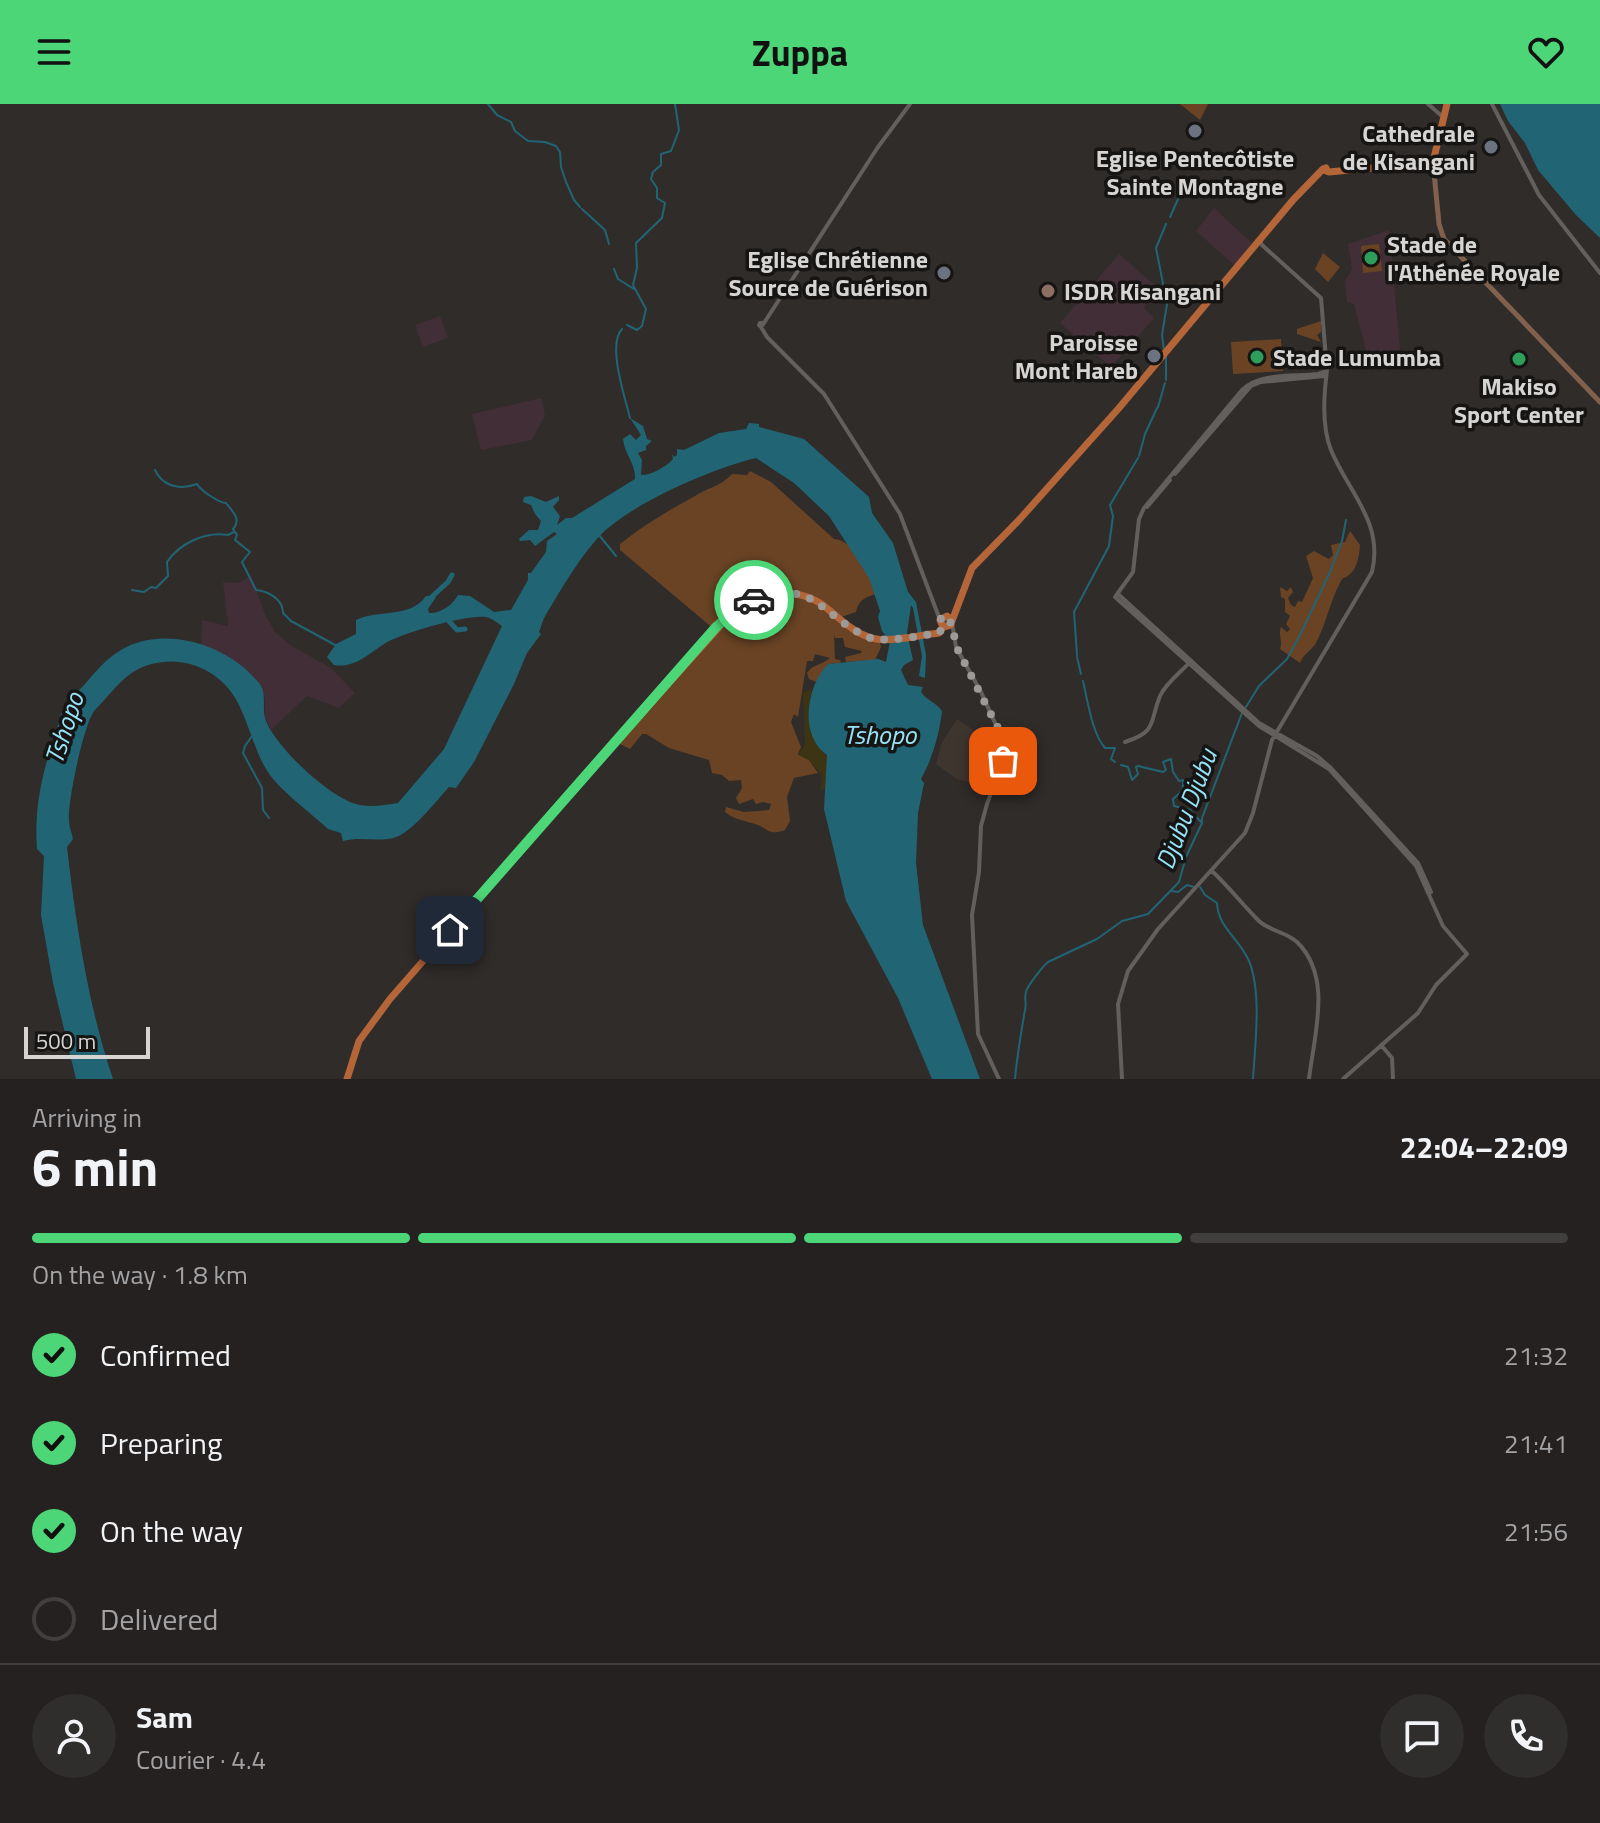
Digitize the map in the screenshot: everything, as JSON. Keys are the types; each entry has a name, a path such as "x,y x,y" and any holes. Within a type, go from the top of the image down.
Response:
{"highway":[{"path":"347,1079 359,1041 390,999 586,774 731,614 767,595 794,594 818,601 850,627 873,639 939,633 972,568 1119,408 1324,169 1433,162 1447,104"}],"main road":[{"path":"1433,162 1439,224 1444,239 1600,402"}],"street":[{"path":"910,104 878,147 762,325 767,337 819,387 900,514 936,605 947,620 1004,743 1003,761 981,826 972,919 978,1034 999,1079"},
{"path":"1428,104 1443,117"},
{"path":"1492,104 1539,195 1600,273"},
{"path":"1122,1079 1118,1004 1123,982 1138,953 1247,830 1275,734 1366,585 1375,562 1371,525 1331,450 1326,433 1321,298 1257,245"},
{"path":"1324,372 1304,377 1261,379 1248,385 1152,495 1139,519 1133,572 1118,596 1261,728 1325,762 1418,863 1445,925 1469,954 1447,976 1421,1012 1345,1079"},
{"path":"947,620 954,640"},
{"path":"1125,740 1149,731 1161,694 1190,662"},
{"path":"1212,872 1262,924 1293,939 1315,968 1319,992 1308,1079"},
{"path":"1382,1046 1392,1058 1393,1079"}],"shaded area":[{"path":"1180,104 1208,104 1200,120"},
{"path":"1214,208 1252,243 1235,266 1196,231"},
{"path":"1389,230 1401,360 1397,364 1370,366 1354,304 1347,302 1345,281 1352,269 1348,244"},
{"name":"Stade de l'Athénée Royale","path":"1379,244 1382,271 1363,273 1361,246"},
{"path":"1323,253 1340,267 1328,282 1315,269"},
{"path":"1119,254 1158,288 1144,308 1154,318 1111,367 1060,323"},
{"path":"440,316 448,338 423,347 415,325"},
{"path":"1321,321 1321,332 1317,335 1321,342 1297,334 1297,329"},
{"name":"Stade Lumumba","path":"1281,339 1283,371 1233,374 1231,342"},
{"path":"541,398 545,415 532,440 481,450 472,414"},
{"path":"750,471 771,482 834,539 849,545 855,552 876,594 863,600 856,612 841,617 858,634 880,642 881,647 875,660 846,662 845,657 862,651 845,647 843,638 835,638 834,634 835,659 841,663 828,664 816,682 809,679 807,673 830,658 815,654 813,661 807,661 798,717 794,714 791,722 801,747 798,754 809,760 818,773 794,778 787,797 790,821 785,830 775,832 725,812 726,807 744,812 769,810 771,804 756,804 753,799 739,804 736,798 742,788 741,780 729,781 722,775 712,773 709,760 669,748 646,734 642,734 630,749 618,743 715,630 620,550 620,544 657,518 732,474 747,475"},
{"path":"1350,531 1360,545 1356,565 1341,581 1316,643 1300,663 1280,649 1281,627 1287,632 1290,629 1286,624 1290,616 1285,612 1285,599 1281,597 1280,587 1287,591 1291,587 1293,592 1288,598 1291,605 1295,607 1298,601 1302,602 1313,578 1306,556 1314,551 1329,559 1333,555 1331,545 1345,542"},
{"path":"251,575 275,632 292,646 331,668 355,693 339,708 307,696 271,730 265,717 265,698 201,645 202,620 228,626 223,582 239,583"},
{"path":"957,719 972,729 984,744 994,746 992,756 968,782 957,779 936,764 942,742"}],"sand":[{"path":"812,691 809,717 812,734 827,755 825,789 820,791 822,775 809,760 798,755 805,744 803,693"}],"water":[{"path":"1500,104 1600,104 1600,238 1538,170"},
{"name":"Tshopo","path":"630,418 643,426 647,439 652,441 646,450 638,453 642,460 641,475 667,465 673,459 672,454 674,457 677,455 677,449 684,450 719,433 746,429 749,423 804,439 869,497 872,513 893,543 908,592 916,602 926,655 925,678 919,676 922,656 911,605 907,633 913,660 901,670 908,685 923,687 923,695 942,711 935,746 921,779 924,783 918,813 916,863 923,925 980,1079 932,1079 898,998 846,901 824,809 827,755 818,746 809,723 811,697 828,664 878,659 886,662 890,641 882,631 878,617 880,611 869,578 829,516 794,483 756,458 670,490 627,514 596,540 544,618 541,634 527,653 474,762 456,788 449,787 415,824 393,838 343,841 341,833 328,829 289,796 265,767 238,703 229,690 206,670 177,662 162,662 147,665 122,680 91,718 81,746 71,798 69,821 73,839 67,847 74,906 90,994 113,1079 76,1079 53,983 41,915 44,856 37,849 36,834 46,763 64,708 121,650 138,642 156,639 195,642 231,658 259,683 270,729 290,755 317,781 356,804 398,803 444,749 502,626 486,617 465,618 398,637 363,658 342,666 334,665 327,657 336,644 356,634 356,620 403,611 426,596 436,597 428,609 429,613 446,608 458,595 470,596 494,612 511,610 528,580 528,573 546,552 547,541 557,534 554,532 535,546 530,540 520,541 529,530 538,530 541,521 531,505 523,502 524,497 531,496 546,502 559,496 553,507 560,516 557,525 635,479 623,439 630,434 636,440 641,435"}],"waterway":[{"path":"488,104 497,115 511,122 515,131 528,141 556,146 566,182 580,207"},
{"path":"627,325 637,330 642,326 646,309 633,285 637,268 636,243 662,218 665,203 657,198 657,188 651,179 653,172 661,165 661,154 671,151 679,130 675,104"},
{"path":"1170,217 1179,197"},
{"path":"582,209 605,230 609,244"},
{"path":"1164,350 1162,335 1167,304 1156,248 1166,224"},
{"path":"614,269 618,279 634,289"},
{"path":"622,329 616,347 617,359 630,418"},
{"path":"1166,355 1166,380"},
{"path":"1158,407 1165,383"},
{"path":"1139,456 1157,408"},
{"path":"1077,655 1074,612 1109,546 1113,516 1110,505 1138,458"},
{"path":"155,470 166,483 177,487 197,484 210,496 226,503 237,522 233,529 237,535 235,540 250,552 242,562 256,590 274,597 291,621 337,646"},
{"name":"Djubu Djubu","path":"1246,707 1259,686 1287,659 1300,635 1330,572 1346,520"},
{"path":"132,590 144,592 151,587 156,588 168,576 167,562 186,544 202,537 234,532"},
{"path":"599,535 616,556"},
{"path":"426,602 452,575"},
{"path":"447,619 457,630 465,629"},
{"path":"1077,657 1081,674"},
{"path":"1083,681 1097,734 1105,748 1115,748 1111,759 1115,762"},
{"name":"Djubu Djubu","path":"1015,1079 1026,1008 1025,994 1029,985 1048,962 1097,939 1122,921 1148,914 1179,882 1242,713"},
{"path":"252,736 243,753 262,788 263,810 269,818"},
{"path":"1121,765 1128,767 1132,780 1138,774 1136,767 1163,772 1166,770 1163,762 1171,759 1173,772 1179,781 1183,780 1180,793 1173,799 1174,806 1190,810 1202,823"},
{"path":"1171,891 1178,892 1187,885 1194,887"},
{"path":"1200,887 1217,903 1221,920 1245,953 1253,974 1257,1019 1253,1079"}],"way so far":[{"path":"754,600 774,594 802,595 818,601 852,629 879,640 939,633 943,631 939,622 941,618 949,617 958,650 1002,736 1005,745 1003,761"}],"place":[{"name":"Eglise Pentecôtiste Sainte Montagne","path":"1195,131"},
{"name":"Cathedrale de Kisangani","path":"1491,147"},
{"name":"Stade de l'Athénée Royale","path":"1371,258"},
{"name":"Eglise Chrétienne Source de Guérison","path":"944,273"},
{"name":"ISDR Kisangani","path":"1048,291"},
{"name":"Paroisse Mont Hareb","path":"1154,356"},
{"name":"Stade Lumumba","path":"1257,357"},
{"name":"Makiso Sport Center","path":"1519,359"}],"route":[{"path":"450,930 716,627 754,600"}]}
